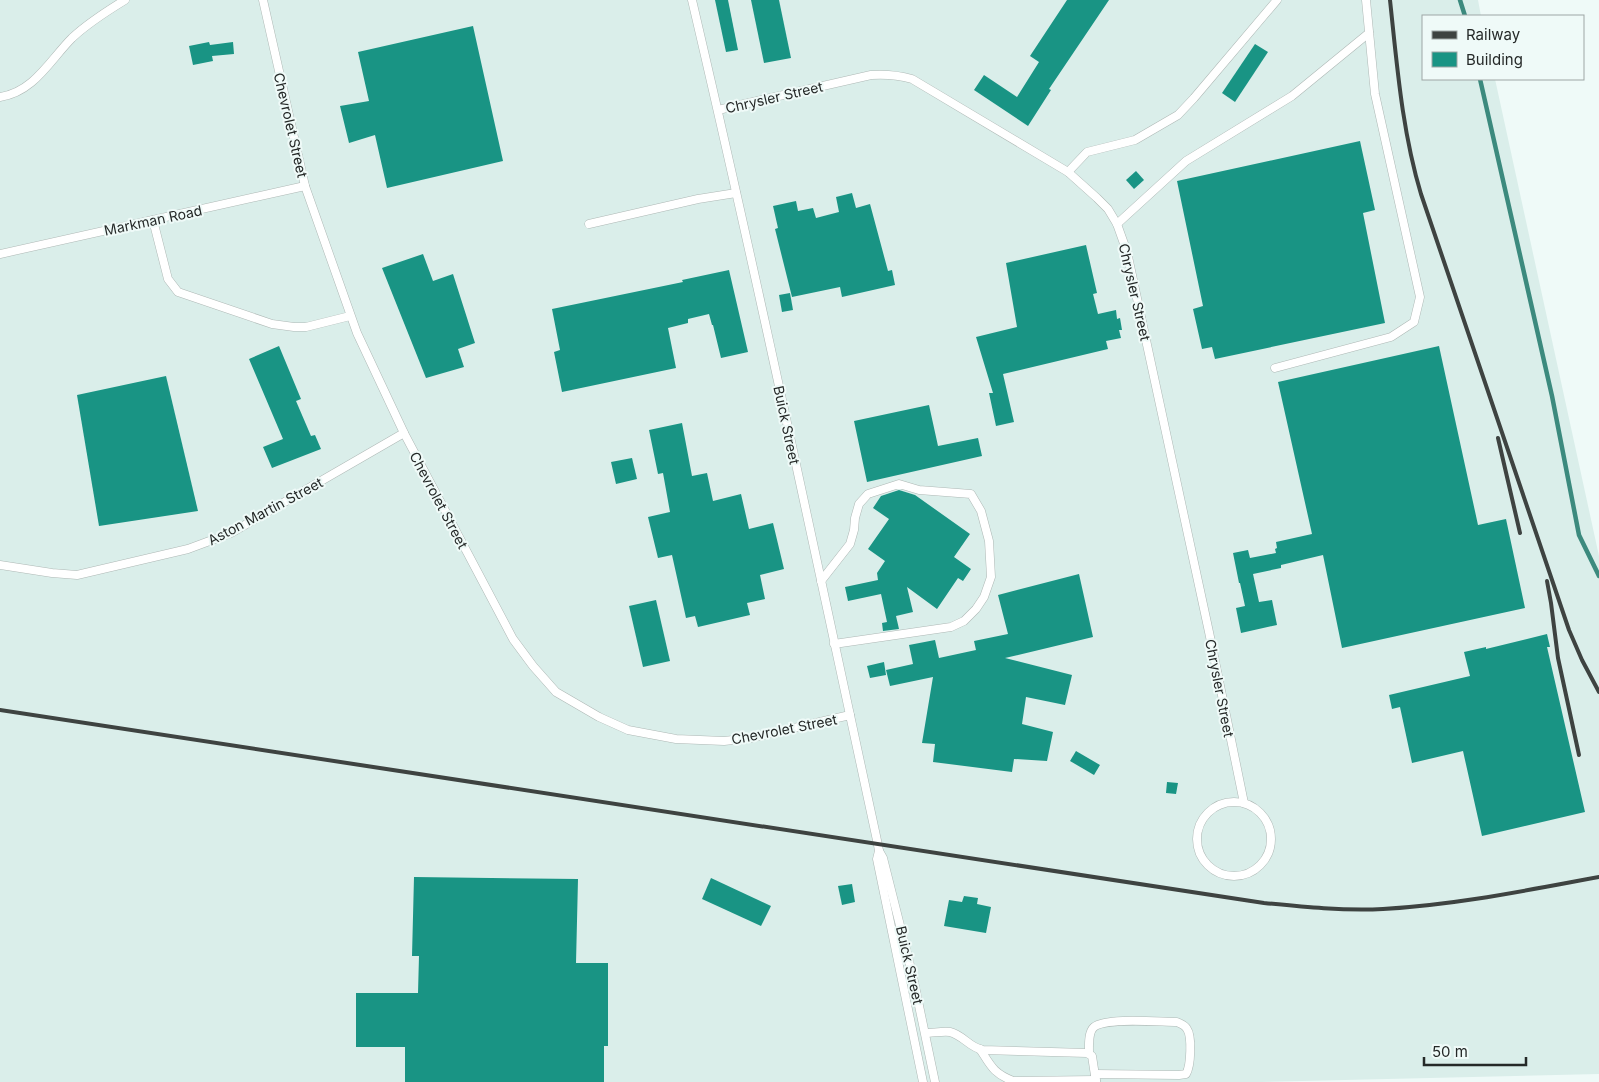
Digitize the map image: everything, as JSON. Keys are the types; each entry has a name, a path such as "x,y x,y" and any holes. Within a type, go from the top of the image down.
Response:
{"lane":[{"path":"0,97 20,91 31,84 73,38 109,9 125,0"},
{"name":"Chevrolet Street","path":"263,0 305,186 350,316 404,433 513,639 533,666 556,692 599,718 628,730 676,739 699,741 751,738 850,715"},
{"name":"Buick Street","path":"692,0 718,110 850,715 878,851 877,860 923,1082"},
{"path":"1068,172 1087,152 1135,140 1178,115 1276,0"},
{"path":"1275,368 1391,338 1414,322 1420,297 1375,94 1366,0"},
{"path":"1118,224 1186,161 1292,96 1369,33"},
{"name":"Chrysler Street","path":"718,110 871,75 893,74 912,79 1068,172 1108,209 1118,224 1144,330 1244,803"},
{"name":"Markman Road","path":"0,254 305,186"},
{"path":"589,224 698,199 736,193"},
{"path":"153,220 168,279 178,292 272,324 306,327 350,316"},
{"name":"Aston Martin Street","path":"0,565 77,575 188,549 231,533 404,433"},
{"path":"820,581 850,544 854,530 854,518 859,504 870,493 899,484 919,490 971,494 981,511 989,541 991,577 984,597 964,621 951,628 834,644"},
{"path":"1230,802 1244,803 1256,809 1266,819 1271,832 1271,846 1266,859 1257,869 1245,875 1231,877 1218,873 1207,865 1199,854 1196,840 1199,826 1206,815 1217,806 1230,802"},
{"name":"Buick Street","path":"878,851 886,867 926,1034 935,1082"},
{"path":"980,1049 994,1071 1013,1081 1180,1075 1186,1074 1189,1068 1188,1030 1184,1025 1177,1022 1110,1022 1094,1026 1091,1032 1089,1054 1092,1056 1096,1078"},
{"path":"926,1034 950,1032 980,1049 1089,1054"}],"shaded area":[{"path":"0,0 1478,0 1481,15 1422,15 1422,80 1495,80 1599,556 1599,1074 1261,1082 0,1082"}],"building":[{"path":"715,0 728,0 738,50 726,52"},
{"path":"751,0 779,0 791,58 764,63"},
{"path":"1067,0 1109,0 1049,89 1051,90 1028,126 974,90 984,75 1017,97 1039,62 1030,56"},
{"path":"473,26 503,161 387,188 375,135 349,143 340,106 369,101 358,52"},
{"path":"209,42 210,45 233,42 234,54 212,56 213,61 193,65 189,46"},
{"path":"1255,44 1268,52 1235,102 1222,93"},
{"path":"1360,141 1375,210 1363,213 1385,323 1215,359 1212,347 1202,349 1193,309 1203,306 1177,181"},
{"path":"1136,171 1144,180 1134,189 1126,180"},
{"path":"852,193 856,208 870,204 888,271 892,270 895,285 842,297 840,287 792,297 775,229 778,228 773,206 796,201 798,211 813,208 816,218 839,212 836,197"},
{"path":"1086,245 1097,293 1093,294 1098,314 1116,310 1117,319 1120,318 1122,330 1119,330 1121,338 1106,341 1108,349 1003,374 1014,422 996,426 989,393 993,393 976,337 1017,327 1006,263"},
{"path":"423,254 433,281 453,274 475,343 458,349 464,367 426,378 382,268"},
{"path":"729,270 748,352 721,358 709,314 688,319 688,323 668,328 676,368 562,392 554,352 560,350 552,309 683,282 682,280"},
{"path":"790,293 793,310 782,312 779,295"},
{"path":"279,346 301,399 296,401 311,436 315,435 321,449 272,468 263,447 283,439 249,359"},
{"path":"1439,346 1478,525 1506,519 1525,608 1342,648 1323,555 1281,565 1281,568 1253,574 1259,602 1272,600 1277,625 1241,633 1236,608 1245,606 1233,553 1248,550 1250,558 1276,553 1276,542 1312,534 1278,382"},
{"path":"166,376 198,511 99,526 77,395"},
{"path":"929,405 938,446 978,438 982,456 867,482 854,421"},
{"path":"682,423 692,476 707,473 713,501 741,494 749,529 773,523 784,569 760,575 765,599 747,603 750,615 698,627 695,616 686,618 672,555 658,558 648,517 670,512 663,473 658,474 649,430"},
{"path":"632,458 637,479 616,484 611,462"},
{"path":"899,490 915,495 970,534 954,557 971,569 963,581 958,578 937,609 907,587 913,612 896,616 899,629 883,631 882,623 887,622 881,594 848,601 845,587 878,580 877,573 885,561 868,549 889,519 873,508 881,496"},
{"path":"1079,574 1093,637 1005,658 1072,675 1065,705 1026,697 1022,724 1053,732 1047,761 1014,759 1012,772 933,762 935,744 922,743 933,677 890,686 886,670 913,664 909,645 935,640 939,658 976,650 974,641 1008,634 998,595"},
{"path":"656,600 670,661 643,667 629,606"},
{"path":"1547,634 1550,647 1547,647 1585,812 1482,836 1463,751 1412,763 1400,707 1392,709 1389,695 1470,676 1464,652 1486,647 1486,649"},
{"path":"884,662 886,675 870,678 867,666"},
{"path":"1076,751 1100,765 1094,775 1070,761"},
{"path":"1167,782 1178,783 1176,794 1166,793"},
{"path":"414,877 578,879 576,963 608,963 608,1046 604,1046 604,1082 405,1082 405,1047 356,1047 356,993 418,993 419,956 412,956"},
{"path":"711,878 771,906 761,926 702,899"},
{"path":"852,884 855,902 842,905 838,886"},
{"path":"964,896 978,898 977,904 991,907 986,933 944,926 949,900 962,902"}],"waterway":[{"path":"1460,0 1465,15"},
{"path":"1480,80 1552,396 1579,535 1599,576"}],"railway":[{"path":"1390,0 1405,122 1414,170 1421,194 1569,630 1599,692"},
{"path":"1498,438 1520,533"},
{"path":"1547,581 1558,658 1579,755"},
{"path":"0,710 1264,903 1354,909 1410,907 1492,896 1599,877"}]}
